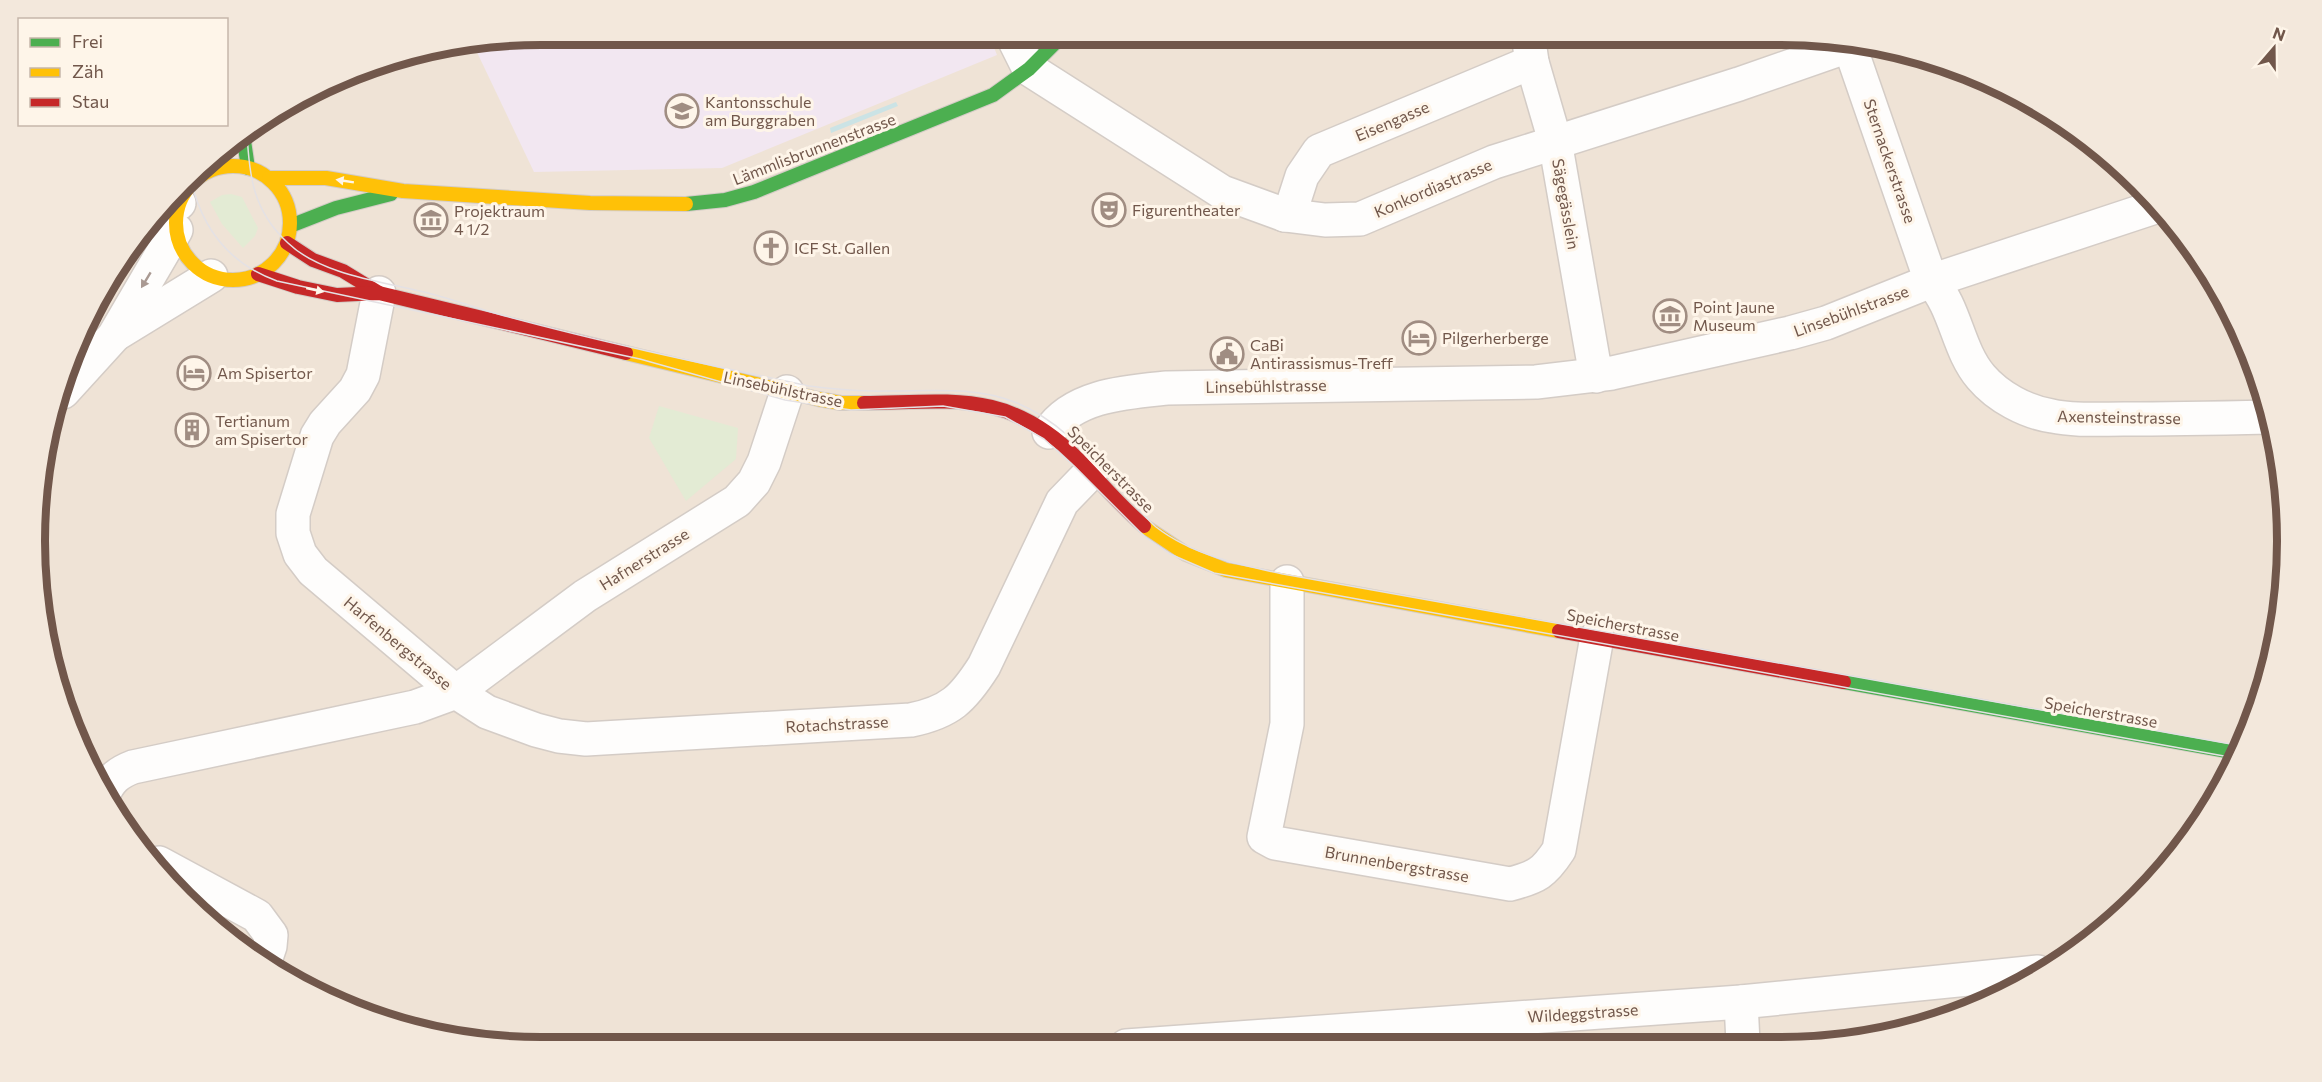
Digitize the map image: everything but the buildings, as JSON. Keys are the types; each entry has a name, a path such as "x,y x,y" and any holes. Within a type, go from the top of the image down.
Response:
{"main road":[{"name":"Lämmlisbrunnenstrasse","path":"269,178 326,178 403,191 590,203 672,205 725,200 754,192 966,107 993,94 1029,69 1052,45"},
{"path":"244,143 248,168"},
{"path":"182,199 178,240 187,258 194,265 212,276 227,280 243,279 258,274 270,266 287,243 290,226 287,203 279,190 269,178 248,168 233,165 211,171"},
{"name":"Lämmlisbrunnenstrasse","path":"290,226 336,208 403,191"},
{"name":"Linsebühlstrasse","path":"287,243 313,260 343,271 379,293"},
{"name":"Linsebühlstrasse","path":"258,274 298,287 337,295 379,293 787,392 847,403 943,399 977,402 1016,414 1049,432"},
{"name":"Speicherstrasse","path":"1049,432 1091,472 1129,514 1166,543 1208,565 1287,582 2230,752"}],"street":[{"path":"1017,45 1029,69"},
{"name":"Sägegässlein","path":"1530,48 1555,141 1596,376"},
{"name":"Eisengasse","path":"1285,215 1292,207 1302,176 1319,151 1530,48"},
{"name":"Konkordiastrasse","path":"1029,69 1222,192 1285,215 1325,220 1360,219 1494,162 1739,84 1838,48"},
{"name":"Sternackerstrasse","path":"1856,51 1931,281"},
{"path":"70,384 114,336 182,199"},
{"name":"Linsebühlstrasse","path":"1049,432 1066,412 1105,397 1167,388 1536,382 1596,376 1826,323 1931,281 2149,209"},
{"path":"114,336 212,276"},
{"name":"Axensteinstrasse","path":"1931,281 1941,292 1967,357 1982,378 2002,395 2025,409 2052,416 2084,419 2261,417"},
{"name":"Harfenbergstrasse","path":"108,784 119,772 133,767 415,707 456,692 313,571 300,554 293,533 293,514 317,436 325,423 355,390 363,375 379,293"},
{"name":"Hafnerstrasse","path":"456,692 585,596 737,501 754,482 764,462 787,392"},
{"name":"Rotachstrasse","path":"456,692 487,712 536,730 559,736 586,739 911,720 934,715 954,703 973,683 984,666 1062,502 1091,472"},
{"name":"Brunnenbergstrasse","path":"1287,582 1287,724 1264,837 1286,845 1510,884 1527,880 1548,868 1559,850 1597,637"},
{"path":"168,868 257,916 271,935 267,954"},
{"name":"Wildeggstrasse","path":"1252,1037 1741,1002 2024,973"},
{"path":"1741,1002 1743,1037"}],"shaded area":[{"path":"541,45 1781,45 1846,49 1940,71 2029,111 2083,147 2108,168 2132,190 2175,239 2211,293 2226,322 2251,382 2260,413 2273,476 2276,509 2277,541 2273,606 2251,700 2211,789 2175,843 2132,892 2083,935 2029,971 1971,999 1909,1020 1846,1033 1781,1037 541,1037 476,1033 382,1011 293,971 239,935 190,892 168,868 147,843 111,789 71,700 55,638 46,573 45,541 49,476 71,382 96,322 111,293 147,239 190,190 239,147 293,111 322,96 382,71 476,49"},
{"name":"Kantonsschule am Burggraben","path":"541,45 993,45 997,55 722,168 534,172 475,49"}],"green space":[{"path":"231,194 242,197 258,228 255,236 243,248 222,224 210,202 222,195"},
{"path":"659,406 738,428 736,459 686,501 649,438"}],"water":[{"path":"896,102 898,106 831,133 830,128"}],"tram line":[{"path":"248,141 255,192 267,218 288,243 318,263 354,276 428,293 489,312 575,334 809,386 867,391 969,392 1017,403 1051,422 1066,434 1156,527 1185,545 1217,558 1283,574 2233,744"},
{"path":"193,187 202,214 220,242 245,265 277,281 640,359 785,400 851,410 943,406 1005,417 1044,439 1145,537 1170,554 1214,573 2228,757"}],"traffic: fast":[{"path":"686,204 725,200 754,192 993,95 1029,69 1053,45"},
{"path":"244,143 248,168"},
{"path":"290,226 336,208 391,194"},
{"path":"1844,682 2230,752"}],"traffic: slow":[{"path":"212,170 233,166 244,167 265,176 280,191 286,201 290,223"},
{"path":"269,178 326,178 403,191 590,203 686,204"},
{"path":"180,201 176,223 180,245 186,255 201,270 222,279 244,279 265,270 280,255 286,245 290,223"},
{"path":"626,353 818,399 841,403 864,403"},
{"path":"1144,526 1186,554 1226,570 1559,631"}],"traffic: jam":[{"path":"287,243 313,260 343,271 379,293"},
{"path":"258,274 298,287 337,295 379,293 626,353"},
{"path":"864,403 925,401 978,404 1027,420 1052,436 1077,458 1144,526"},
{"path":"1559,631 1844,682"}],"place":[{"name":"Kantonsschule am Burggraben","path":"682,111"},
{"name":"Figurentheater","path":"1109,210"},
{"name":"Projektraum 4 1/2","path":"431,220"},
{"name":"ICF St. Gallen","path":"771,248"},
{"name":"Point Jaune Museum","path":"1670,316"},
{"name":"Pilgerherberge","path":"1419,338"},
{"name":"CaBi Antirassismus-Treff","path":"1227,354"},
{"name":"Am Spisertor","path":"194,373"},
{"name":"Tertianum am Spisertor","path":"192,430"}]}
